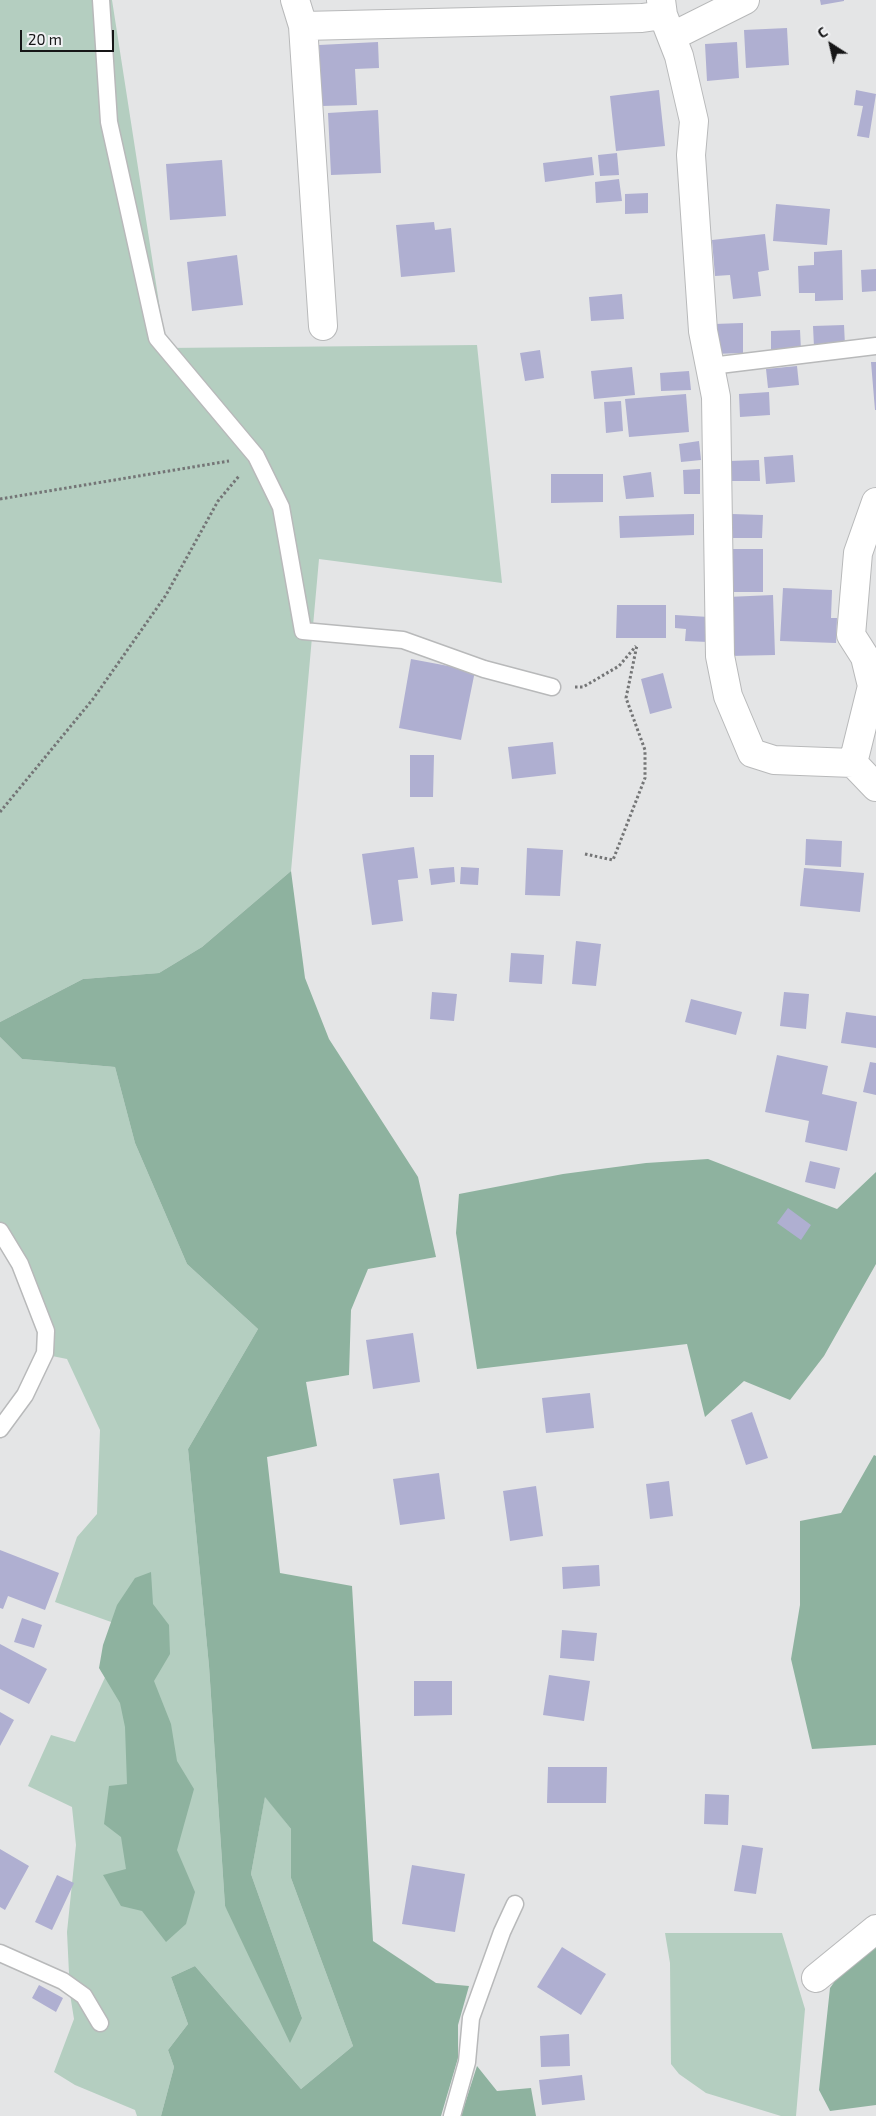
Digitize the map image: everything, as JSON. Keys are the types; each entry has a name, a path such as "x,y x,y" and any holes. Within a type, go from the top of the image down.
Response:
{"street":[{"path":"295,0 303,26 323,326"},
{"path":"303,26 666,17 745,0"},
{"path":"666,17 694,121 691,155 703,331 716,396 720,656 728,696 752,753 774,760 854,763 876,787"},
{"path":"854,763 872,686 865,657 850,635 858,553 876,502"},
{"path":"816,1978 876,1929"}],"lane":[{"path":"101,0 109,122 157,338 256,456 281,507 303,631 403,640 484,669 552,687"},
{"path":"711,366 876,346"},
{"path":"0,1231 20,1264 46,1331 45,1353 25,1395 0,1429"},
{"path":"452,2116 467,2062 471,2018 502,1932 515,1904"},
{"path":"0,1952 63,1981 84,1996 100,2023"}],"path":[{"path":"0,500 256,456"},
{"path":"0,812 93,699 166,595 218,501 256,456"},
{"path":"552,687 584,686 618,666 637,646 626,698 645,750 645,778 613,860 585,854"}],"green space":[{"path":"0,0 112,0 166,348 477,345 502,583 319,559 291,871 202,947 159,973 83,979 0,1022"},
{"path":"291,871 305,978 329,1039 418,1177 436,1257 368,1269 351,1310 349,1375 306,1382 317,1446 267,1457 280,1573 352,1586 373,1941 436,1983 469,1986 458,2025 458,2058 441,2116 161,2116 174,2067 168,2050 188,2024 171,1977 195,1966 301,2089 353,2046 291,1878 291,1829 265,1797 251,1874 302,2018 290,2043 225,1906 209,1666 188,1449 258,1329 187,1264 135,1143 115,1067 22,1059 0,1037 0,1022 83,979 159,973 202,947"},
{"path":"0,1037 22,1059 115,1067 135,1143 187,1264 258,1329 188,1449 209,1666 225,1906 302,2018 251,1874 265,1796 291,1829 291,1878 353,2046 301,2089 195,1966 171,1977 188,2024 168,2050 174,2067 161,2116 137,2116 135,2110 75,2085 54,2072 74,2019 70,1994 67,1932 76,1845 72,1807 28,1786 51,1735 75,1742 128,1628 55,1602 77,1537 97,1514 100,1430 67,1359 52,1356 14,1268 0,1247"},
{"path":"708,1159 837,1209 876,1172 876,1264 824,1356 790,1400 744,1381 705,1417 687,1344 477,1369 456,1233 459,1194 563,1174 646,1163"},
{"path":"874,1455 876,1456 876,1745 812,1749 791,1659 800,1605 800,1521 841,1513"},
{"path":"151,1572 153,1604 169,1625 170,1654 154,1681 171,1724 177,1761 194,1789 177,1850 195,1892 186,1924 166,1942 142,1911 121,1906 103,1875 126,1869 121,1837 104,1824 109,1786 127,1784 125,1727 120,1703 99,1668 103,1645 117,1605 135,1578"},
{"path":"665,1933 782,1933 805,2009 796,2116 781,2116 706,2093 679,2074 671,2064 670,1963"},
{"path":"876,1940 876,2105 830,2111 819,2090 830,1988 842,1971"},
{"path":"477,2066 497,2091 531,2088 536,2116 461,2116"}],"building":[{"path":"820,0 844,0 844,1 821,5"},
{"path":"787,28 789,65 746,68 744,30"},
{"path":"378,42 379,68 355,69 357,105 322,106 319,45"},
{"path":"737,42 739,78 707,81 705,44"},
{"path":"659,90 665,146 616,151 610,96"},
{"path":"856,90 876,94 869,138 857,136 863,106 854,105"},
{"path":"378,110 381,173 331,175 328,113"},
{"path":"617,153 619,175 600,176 598,155"},
{"path":"592,157 594,175 545,182 543,163"},
{"path":"222,160 226,216 170,220 166,164"},
{"path":"619,179 622,201 596,203 595,182"},
{"path":"648,193 648,213 625,214 625,194"},
{"path":"776,204 830,209 827,245 773,241"},
{"path":"434,222 435,230 451,228 455,272 401,277 396,225"},
{"path":"765,234 769,270 758,272 761,296 733,299 730,275 715,276 712,240"},
{"path":"842,250 843,300 815,301 815,293 799,293 798,266 814,265 814,252"},
{"path":"237,255 243,305 192,311 187,262"},
{"path":"876,269 876,291 862,292 861,270"},
{"path":"622,294 624,319 591,321 589,297"},
{"path":"743,323 743,353 714,354 714,324"},
{"path":"844,325 845,345 814,347 813,326"},
{"path":"800,330 801,350 771,351 771,331"},
{"path":"540,350 544,378 525,381 520,353"},
{"path":"871,362 876,362 876,410 875,410"},
{"path":"797,366 799,385 768,388 766,369"},
{"path":"632,367 635,395 594,399 591,371"},
{"path":"689,371 691,390 661,391 660,373"},
{"path":"769,392 770,415 740,417 739,394"},
{"path":"686,394 689,432 629,437 625,399"},
{"path":"621,401 623,431 606,433 604,402"},
{"path":"699,441 701,460 681,462 679,444"},
{"path":"793,455 795,482 766,484 764,457"},
{"path":"759,460 760,481 730,481 729,461"},
{"path":"700,469 700,494 684,494 683,470"},
{"path":"651,472 654,497 626,499 623,476"},
{"path":"551,474 603,474 603,502 551,503"},
{"path":"694,514 694,535 620,538 619,516"},
{"path":"732,514 763,515 762,538 732,538"},
{"path":"729,549 763,549 763,592 729,592"},
{"path":"783,588 832,590 831,618 837,618 836,643 780,641"},
{"path":"773,595 775,655 729,656 727,597"},
{"path":"617,605 666,605 666,638 616,638"},
{"path":"675,615 709,617 708,642 685,641 686,629 675,628"},
{"path":"411,659 475,671 461,740 399,728"},
{"path":"663,673 672,708 650,714 641,679"},
{"path":"553,742 556,774 512,779 508,747"},
{"path":"410,755 434,755 433,797 410,797"},
{"path":"806,839 842,841 841,867 805,865"},
{"path":"414,847 418,878 398,880 403,921 372,925 362,854"},
{"path":"527,848 563,850 560,896 525,895"},
{"path":"454,867 455,882 431,885 429,869"},
{"path":"461,867 479,868 478,885 460,884"},
{"path":"804,868 864,873 860,912 800,906"},
{"path":"576,941 601,944 596,986 572,984"},
{"path":"511,953 544,955 542,984 509,982"},
{"path":"432,992 457,994 454,1021 430,1019"},
{"path":"784,992 809,994 806,1029 780,1026"},
{"path":"691,999 742,1012 736,1035 685,1022"},
{"path":"846,1012 876,1016 876,1048 841,1043"},
{"path":"777,1055 828,1066 822,1094 857,1102 847,1151 805,1142 809,1121 765,1112"},
{"path":"870,1062 876,1063 876,1095 863,1092"},
{"path":"810,1161 840,1168 835,1189 805,1182"},
{"path":"788,1208 811,1225 801,1240 777,1223"},
{"path":"413,1333 420,1382 373,1389 366,1340"},
{"path":"590,1393 594,1428 546,1433 542,1398"},
{"path":"752,1412 768,1458 746,1465 731,1420"},
{"path":"439,1473 445,1519 400,1525 393,1479"},
{"path":"669,1481 673,1516 650,1519 646,1484"},
{"path":"536,1486 543,1536 510,1541 503,1491"},
{"path":"0,1550 59,1573 45,1610 8,1596 3,1609 0,1608"},
{"path":"599,1565 600,1586 563,1589 562,1567"},
{"path":"22,1618 42,1625 34,1648 14,1642"},
{"path":"562,1630 597,1633 594,1661 560,1658"},
{"path":"0,1644 47,1669 29,1704 0,1689"},
{"path":"549,1675 590,1681 584,1721 543,1715"},
{"path":"414,1681 452,1681 452,1715 414,1716"},
{"path":"0,1712 14,1720 0,1746"},
{"path":"548,1767 607,1767 606,1803 547,1803"},
{"path":"705,1794 729,1795 728,1825 704,1824"},
{"path":"742,1845 763,1848 756,1894 734,1891"},
{"path":"0,1849 29,1866 5,1910 0,1907"},
{"path":"412,1865 465,1874 455,1932 402,1924"},
{"path":"57,1875 74,1883 52,1930 35,1922"},
{"path":"562,1947 606,1974 581,2015 537,1987"},
{"path":"39,1985 63,1998 56,2012 32,1998"},
{"path":"569,2034 570,2066 541,2067 540,2036"},
{"path":"582,2075 585,2100 542,2105 539,2080"}]}
